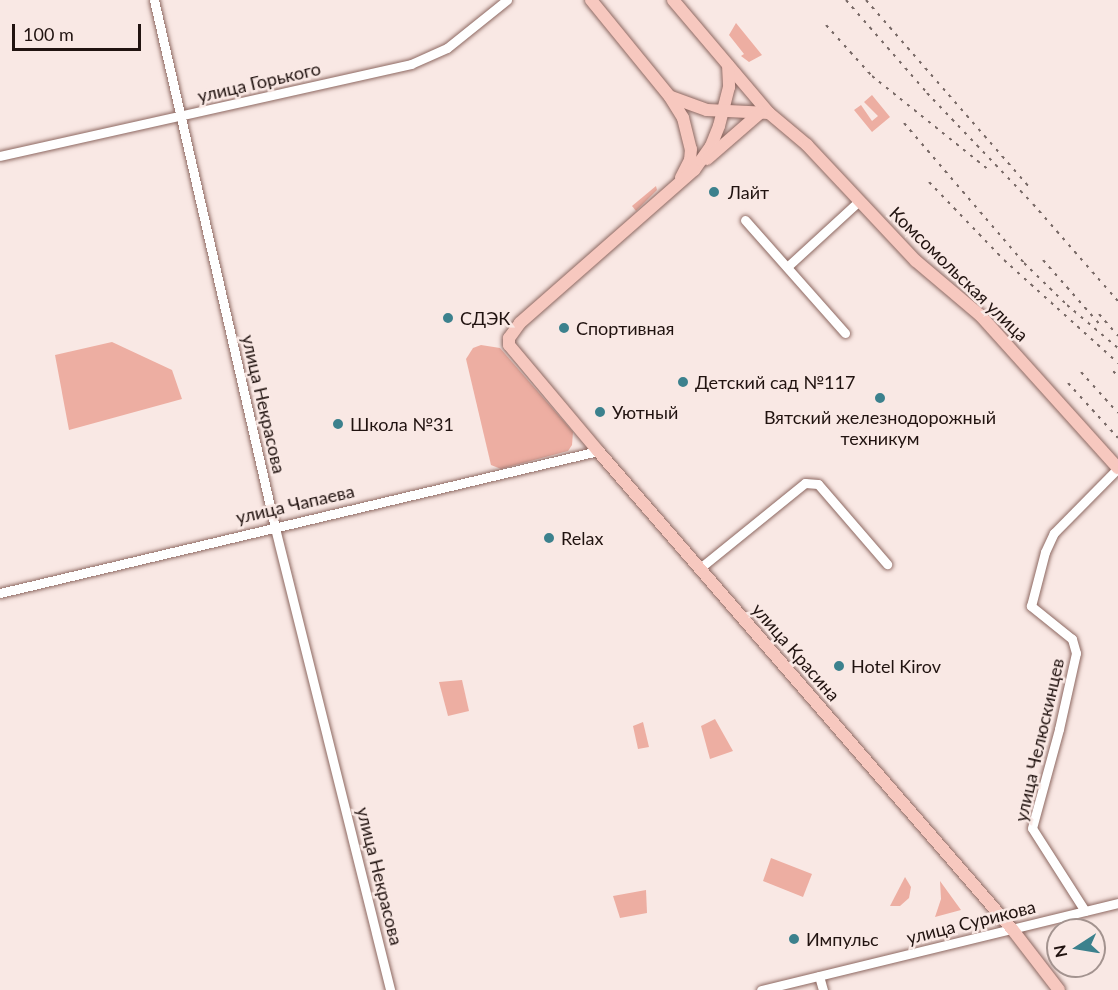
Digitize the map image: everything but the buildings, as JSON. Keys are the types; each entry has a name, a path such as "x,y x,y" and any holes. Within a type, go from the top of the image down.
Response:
{"main road":[{"name":"Комсомольская улица","path":"673,0 728,65 764,113 807,145 937,282 980,315 1118,468"},
{"path":"591,1 670,97 685,123 691,149 690,160 675,190"},
{"path":"694,170 711,146 723,112 729,87 728,65"},
{"path":"670,97 699,109 764,113"},
{"path":"675,190 694,170 764,113"},
{"name":"улица Красина","path":"675,190 520,323 509,338 514,353 1012,929 1059,990"}],"street":[{"name":"улица Некрасова","path":"154,0 275,528 390,990"},
{"name":"улица Горького","path":"0,156 420,61 456,42 507,0"},
{"path":"787,267 859,201"},
{"path":"745,219 845,333"},
{"name":"улица Чапаева","path":"0,593 598,451"},
{"name":"улица Челюскинцев","path":"1085,911 1068,880 1032,828 1059,729 1076,653 1072,639 1031,606 1045,552 1054,533 1118,468"},
{"path":"700,568 805,483 818,484 887,564"},
{"name":"улица Сурикова","path":"761,990 1118,903"},
{"path":"819,976 823,990"}],"shaded area":[{"path":"736,23 762,55 749,62 741,56 744,54 729,35"},
{"path":"872,95 890,117 872,132 854,110 861,105 872,121 878,116 864,102"},
{"path":"656,186 657,190 636,211 632,206"},
{"path":"112,342 172,370 182,399 69,430 55,355"},
{"path":"481,345 500,348 573,432 572,445 568,451 501,469 491,465 466,359 473,348"},
{"path":"462,680 469,711 448,716 439,682"},
{"path":"715,719 733,751 710,759 701,726"},
{"path":"643,722 649,747 638,749 633,726"},
{"path":"771,858 812,874 803,897 763,881"},
{"path":"905,877 911,887 909,898 900,906 890,906"},
{"path":"940,881 961,910 935,917 941,899"},
{"path":"646,890 647,913 620,918 613,896"}],"railway":[{"path":"846,0 927,93 1033,204 1118,301"},
{"path":"866,0 1029,187"},
{"path":"826,25 872,76 989,170"},
{"path":"904,123 1024,263 1067,305 1118,348"},
{"path":"929,182 1004,260 1118,363"},
{"path":"1043,260 1102,327"},
{"path":"1099,314 1118,336"},
{"path":"1113,371 1118,376"},
{"path":"1081,372 1118,413"},
{"path":"1068,383 1118,438"}],"place":[{"name":"Лайт","path":"714,192"},
{"name":"СДЭК","path":"448,318"},
{"name":"Спортивная","path":"564,328"},
{"name":"Детский сад №117","path":"683,382"},
{"name":"Вятский железнодорожный техникум","path":"880,398"},
{"name":"Уютный","path":"600,412"},
{"name":"Школа №31","path":"338,424"},
{"name":"Relax","path":"549,538"},
{"name":"Hotel Kirov","path":"839,666"},
{"name":"Импульс","path":"794,939"}]}
